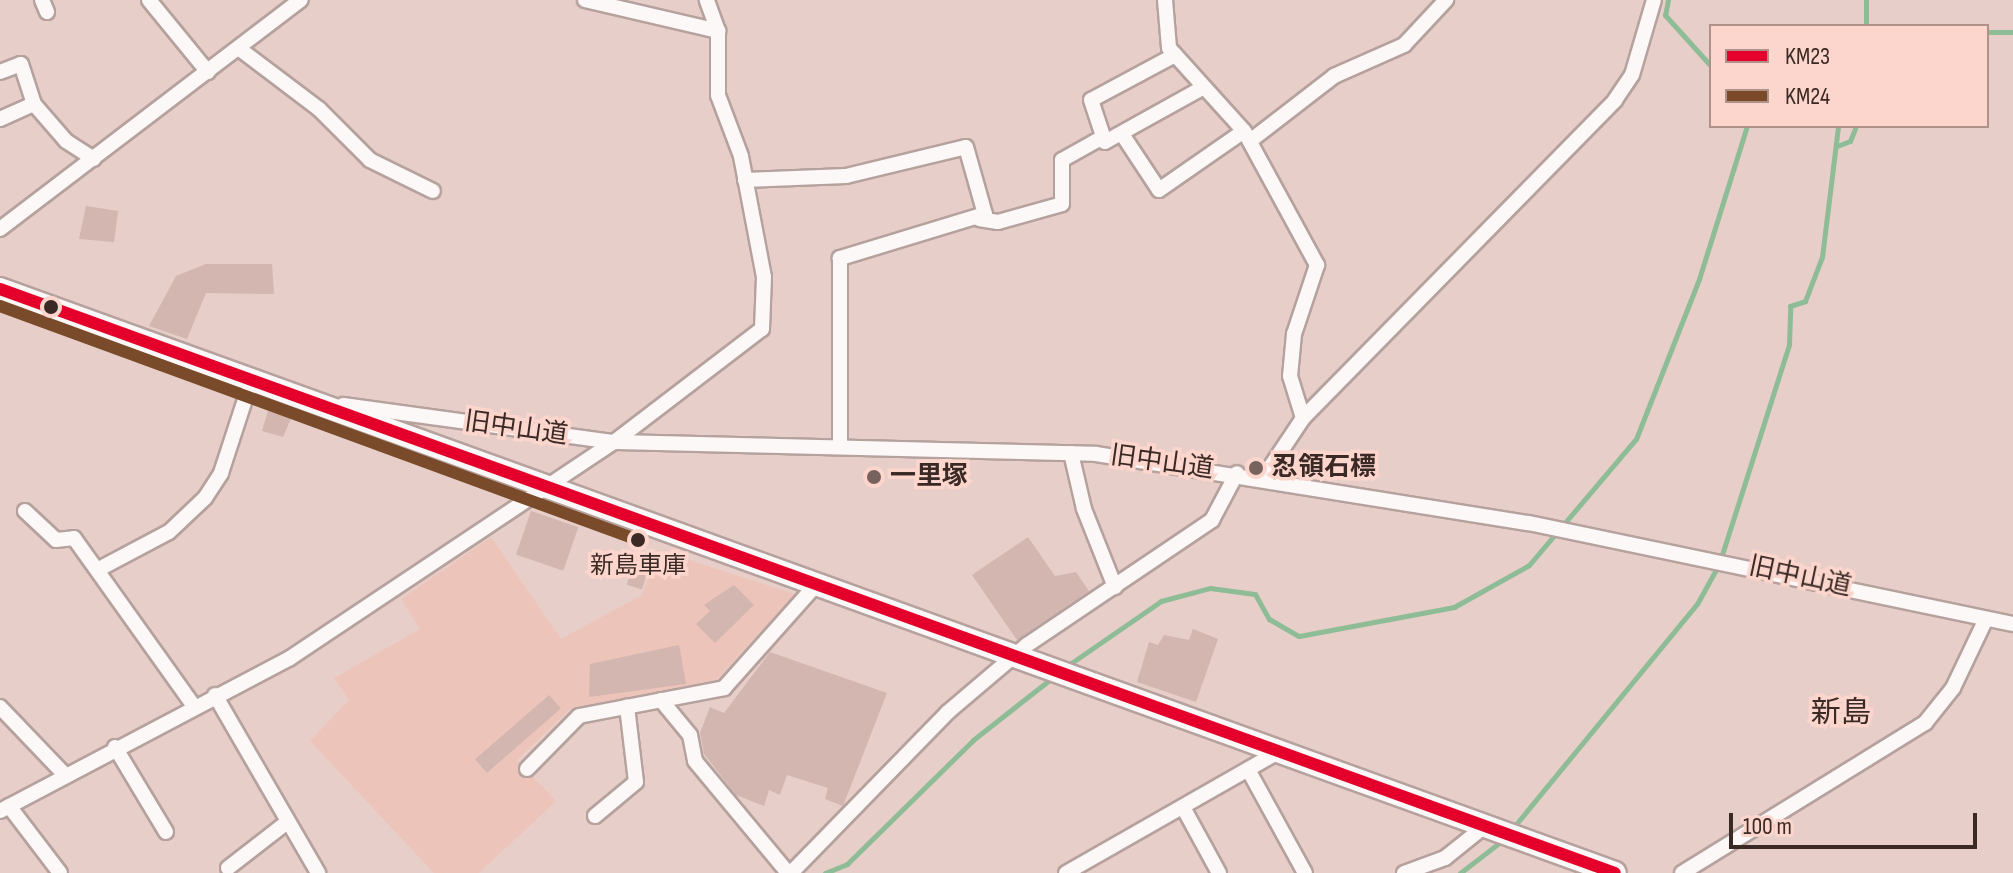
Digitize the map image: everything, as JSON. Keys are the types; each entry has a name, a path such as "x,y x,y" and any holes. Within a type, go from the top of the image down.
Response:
{"highway":[{"path":"0,289 814,587 1615,873"}],"street":[{"path":"149,0 208,72"},
{"path":"0,229 241,50 301,0"},
{"path":"585,0 718,31"},
{"path":"60,873 4,808 115,747 290,658 614,442 762,329 764,277 745,180 718,95 718,31 707,0"},
{"path":"1165,0 1162,16 1175,55 1247,136 1317,265 1293,348 1290,376 1303,418"},
{"path":"1122,134 1159,190 1247,136 1334,76 1404,45 1446,0"},
{"path":"1263,478 1303,418 1615,100 1632,75 1654,0"},
{"path":"241,50 319,109 370,160 433,191"},
{"path":"1175,55 1091,100 1105,142 1202,88"},
{"path":"0,72 21,64 34,104 66,141 94,159"},
{"path":"0,119 34,104"},
{"path":"979,219 998,222 1062,204 1062,160 1103,137"},
{"path":"745,180 846,176 966,147 985,214 979,219 840,258 840,447"},
{"path":"99,569 169,532 205,498 221,473 251,381"},
{"name":"旧中山道","path":"299,399 614,442 1071,453 1237,473 1732,562 1985,621 2013,624"},
{"path":"1071,453 1084,509 1115,587"},
{"path":"661,700 690,735 695,761 789,873 948,712 1015,658 1212,520 1237,473"},
{"path":"25,511 56,540 74,538 194,706"},
{"path":"527,769 579,716 724,688 814,587"},
{"path":"1682,873 1939,711 1985,621"},
{"path":"215,695 286,823 318,873"},
{"path":"0,707 65,775"},
{"path":"595,816 636,782 627,707"},
{"path":"115,747 166,832"},
{"path":"1066,873 1093,866 1184,809 1250,773 1278,752"},
{"path":"1250,773 1305,873"},
{"path":"1184,809 1219,873"},
{"path":"228,868 286,823"},
{"path":"1404,873 1445,858 1491,828"}],"shaded area":[{"path":"491,537 561,639 642,595 658,550 795,594 716,680 570,709 517,760 556,801 479,873 434,873 310,741 349,700 334,678 420,629 401,599"}],"building":[{"path":"86,206 118,211 114,242 79,239"},
{"path":"206,264 272,264 274,294 206,293 187,339 149,326 176,276"},
{"path":"270,404 293,414 283,437 262,431"},
{"path":"531,511 578,527 563,571 516,554"},
{"path":"1028,537 1055,576 1076,572 1089,591 1017,640 972,575"},
{"path":"636,556 651,561 642,589 627,585"},
{"path":"734,585 754,605 715,643 696,624 710,611 704,605"},
{"path":"1193,629 1218,639 1196,702 1137,682 1149,642 1158,645 1164,635 1189,640"},
{"path":"679,645 686,684 589,697 590,664"},
{"path":"770,652 887,693 843,806 825,799 828,788 787,775 780,795 769,790 764,806 736,795 704,754 700,733 710,707 724,713"},
{"path":"549,695 561,709 487,773 475,759"}],"waterway":[{"path":"1668,0 1665,15 1709,64"},
{"path":"1866,0 1866,24"},
{"path":"1989,32 2013,32"},
{"path":"1064,668 1161,601 1210,588 1255,594 1269,619 1299,636 1454,607 1529,565 1636,439 1699,279 1746,128"},
{"path":"1512,829 1697,604 1719,564 1789,344 1790,306 1805,301 1822,257 1838,128"},
{"path":"1837,146 1850,141 1855,128"},
{"path":"825,873 847,864 973,740 1053,677"},
{"path":"1460,873 1503,840"}],"transit line":[{"name":"KM23","path":"0,289 1615,873"},
{"name":"KM24","path":"0,306 638,540"}],"place":[{"name":"忍領石標","path":"1256,468"},
{"name":"一里塚","path":"874,477"},
{"name":"新島車庫","path":"638,540"}],"district":[{"name":"新島","path":"1841,713"}]}
